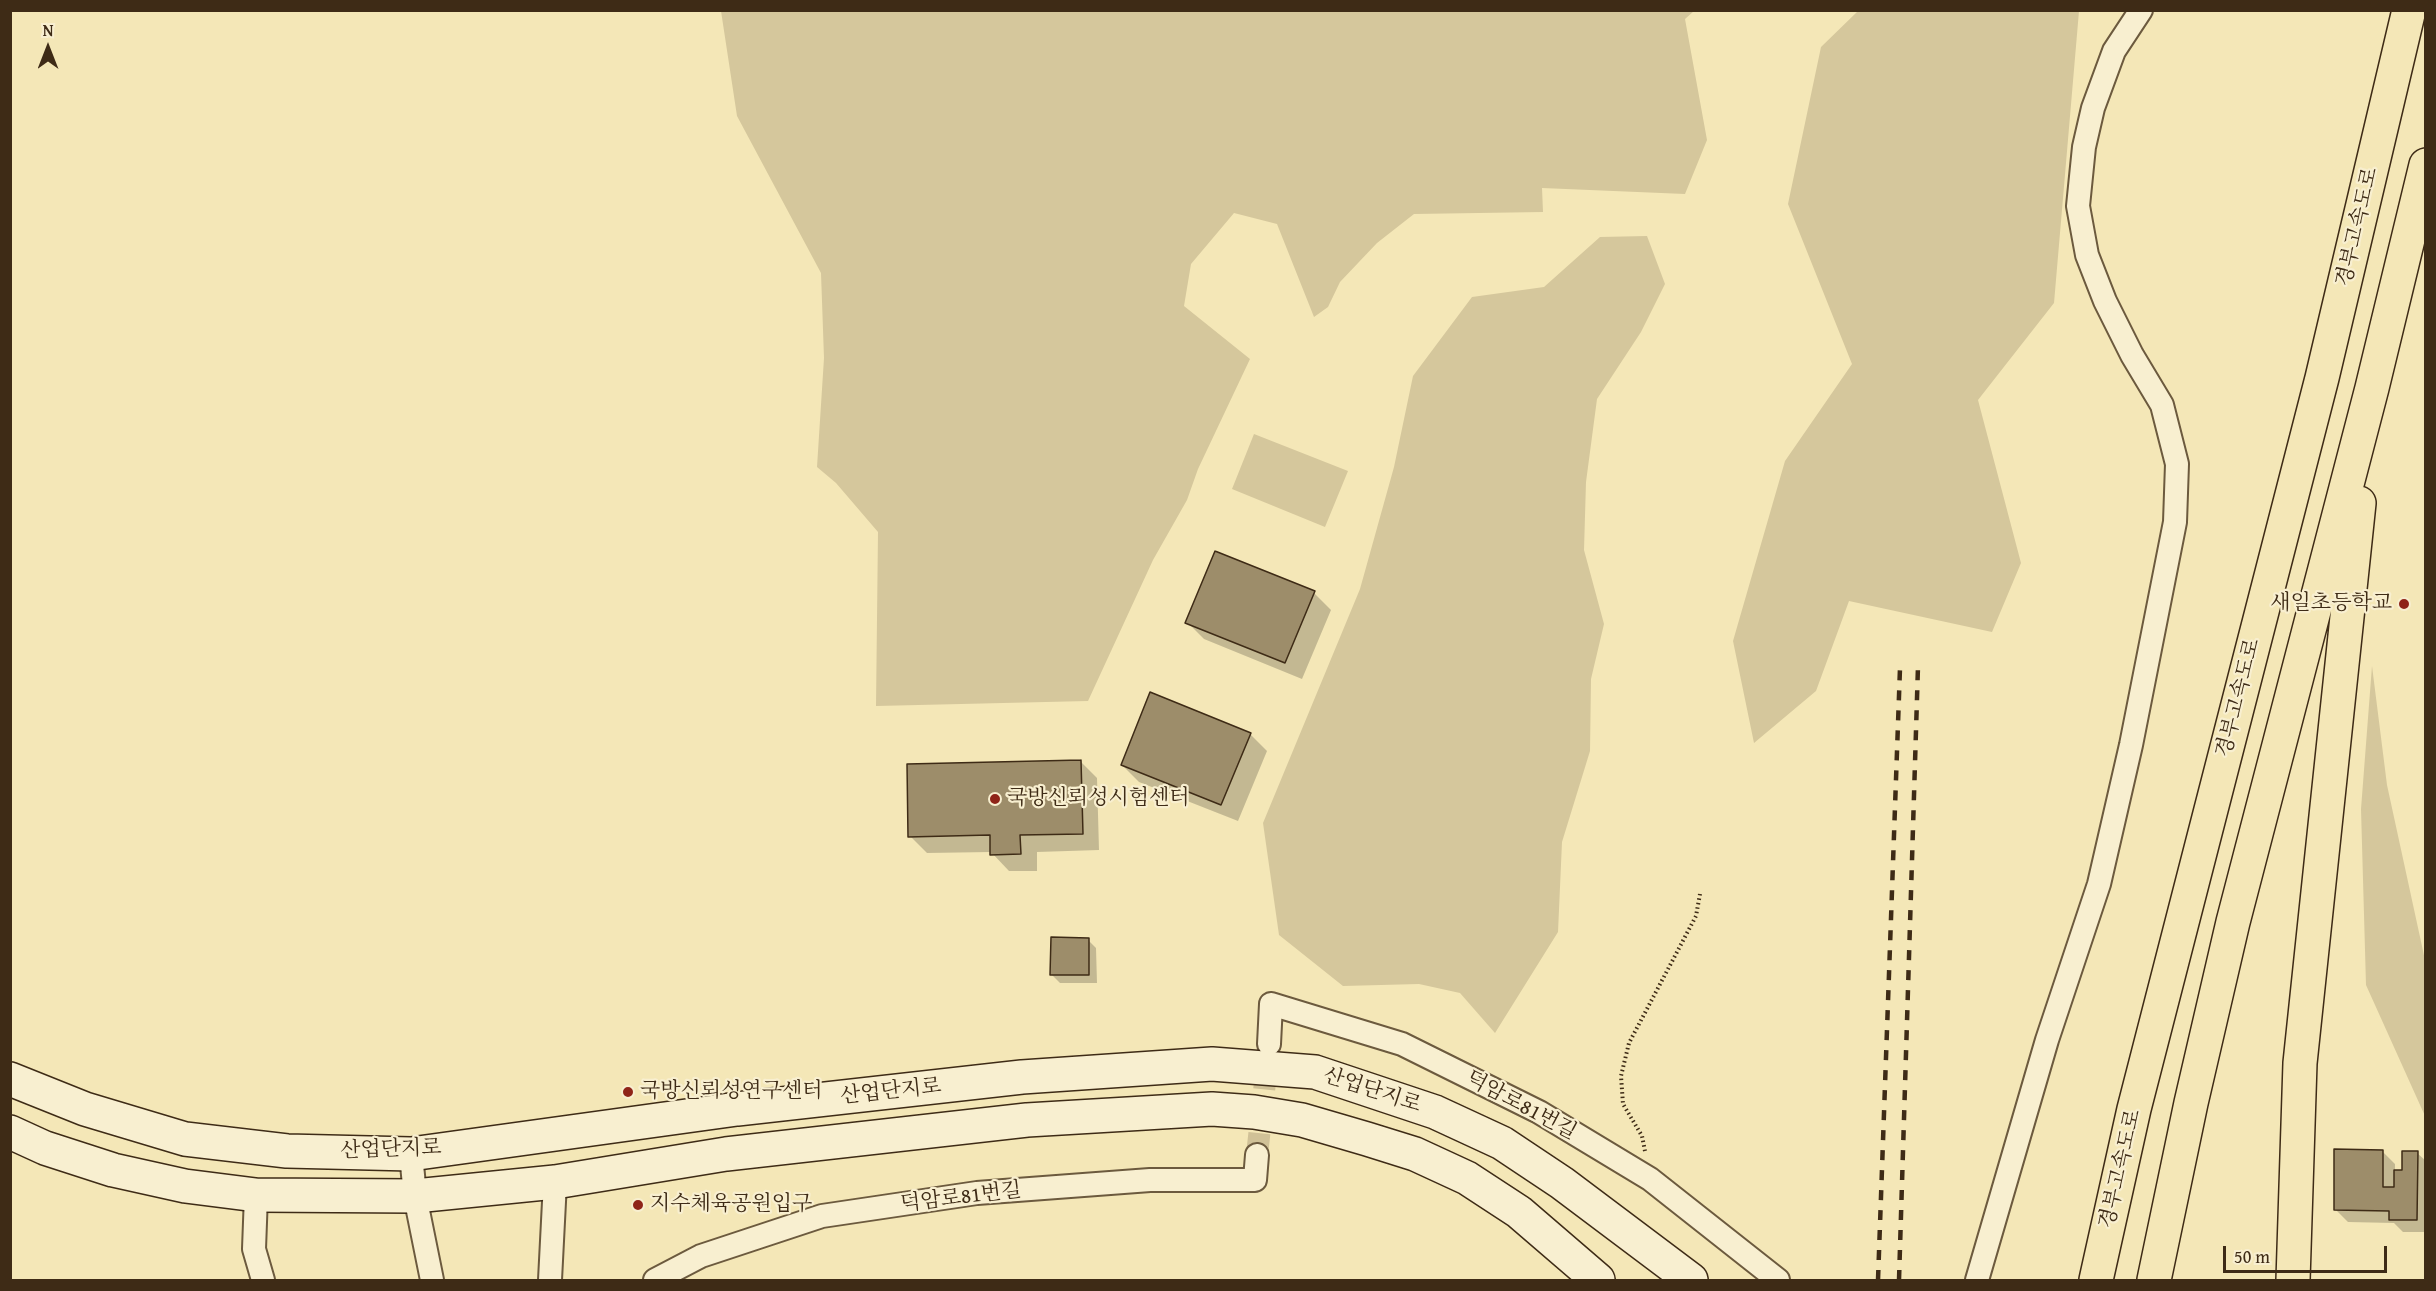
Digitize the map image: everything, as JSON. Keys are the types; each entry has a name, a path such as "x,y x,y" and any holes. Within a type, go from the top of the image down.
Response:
{"highway":[{"name":"경부고속도로","path":"2096,1281 2134,1109 2322,378 2409,10"},
{"path":"2154,1281 2233,922 2372,388 2426,165"},
{"path":"2293,1281 2300,1063 2372,388"}],"main road":[{"name":"산업단지로","path":"10,1078 85,1109 185,1139 287,1152 411,1154 737,1109 1022,1077 1212,1064 1315,1072 1435,1112 1502,1143 1562,1183 1691,1281"},
{"name":"산업단지로","path":"10,1132 45,1148 113,1170 185,1186 256,1195 415,1196 555,1182 726,1154 1028,1120 1212,1109 1254,1112 1302,1120 1377,1142 1415,1154 1467,1178 1519,1212 1598,1281"}],"street":[{"path":"1977,1281 2047,1041 2098,884 2131,745 2175,522 2177,464 2162,405 2132,355 2105,301 2087,255 2078,206 2084,147 2093,108 2114,51 2141,10"},
{"name":"덕암로81번길","path":"1269,1044 1270,1004 1402,1044 1539,1112 1650,1179 1778,1281"},
{"path":"411,1154 415,1196 432,1281"},
{"name":"덕암로81번길","path":"655,1281 701,1256 822,1216 977,1193 1150,1180 1255,1180 1257,1155"},
{"path":"550,1281 555,1182"},
{"path":"256,1195 254,1249 263,1281"}],"path":[{"path":"1650,1179 1642,1136 1623,1104 1621,1076 1629,1043 1696,916 1700,894"}],"shaded area":[{"path":"721,11 1694,11 1685,19 1707,140 1685,194 1542,188 1543,212 1414,214 1377,243 1340,282 1328,307 1314,317 1277,224 1234,213 1191,264 1184,306 1250,359 1198,469 1187,500 1153,560 1088,701 876,706 878,532 836,483 817,467 824,358 821,273 737,116"},
{"path":"1858,11 2079,11 2054,303 1978,400 2021,563 1992,632 1849,601 1816,691 1754,743 1733,641 1785,461 1852,364 1788,204 1821,47"},
{"path":"1647,236 1665,284 1641,332 1597,399 1586,482 1584,550 1604,624 1591,679 1590,751 1562,842 1558,932 1495,1033 1460,993 1419,984 1343,986 1279,935 1263,823 1360,589 1394,467 1413,376 1472,297 1544,287 1600,237"},
{"path":"1254,434 1348,471 1325,527 1232,489"},
{"path":"2372,666 2387,785 2425,960 2425,1116 2366,985 2361,809"}],"building":[{"path":"1215,551 1315,591 1285,663 1185,623"},
{"path":"1150,692 1251,733 1221,805 1121,765"},
{"name":"국방신뢰성시험센터","path":"1081,760 1083,834 1020,835 1021,854 990,855 990,835 908,837 907,764"},
{"path":"1051,937 1089,938 1089,975 1050,975"},
{"path":"2334,1149 2383,1150 2383,1187 2394,1187 2394,1170 2402,1170 2402,1151 2418,1151 2417,1220 2389,1220 2389,1211 2334,1210"}],"tunnel":[{"path":"1257,1155 1268,1055"}],"railway":[{"path":"1899,1280 1918,666"},
{"path":"1878,1280 1900,668"}],"place":[{"name":"새일초등학교","path":"2404,604"},
{"name":"국방신뢰성시험센터","path":"995,799"},
{"name":"국방신뢰성연구센터","path":"628,1092"},
{"name":"지수체육공원입구","path":"638,1205"}]}
